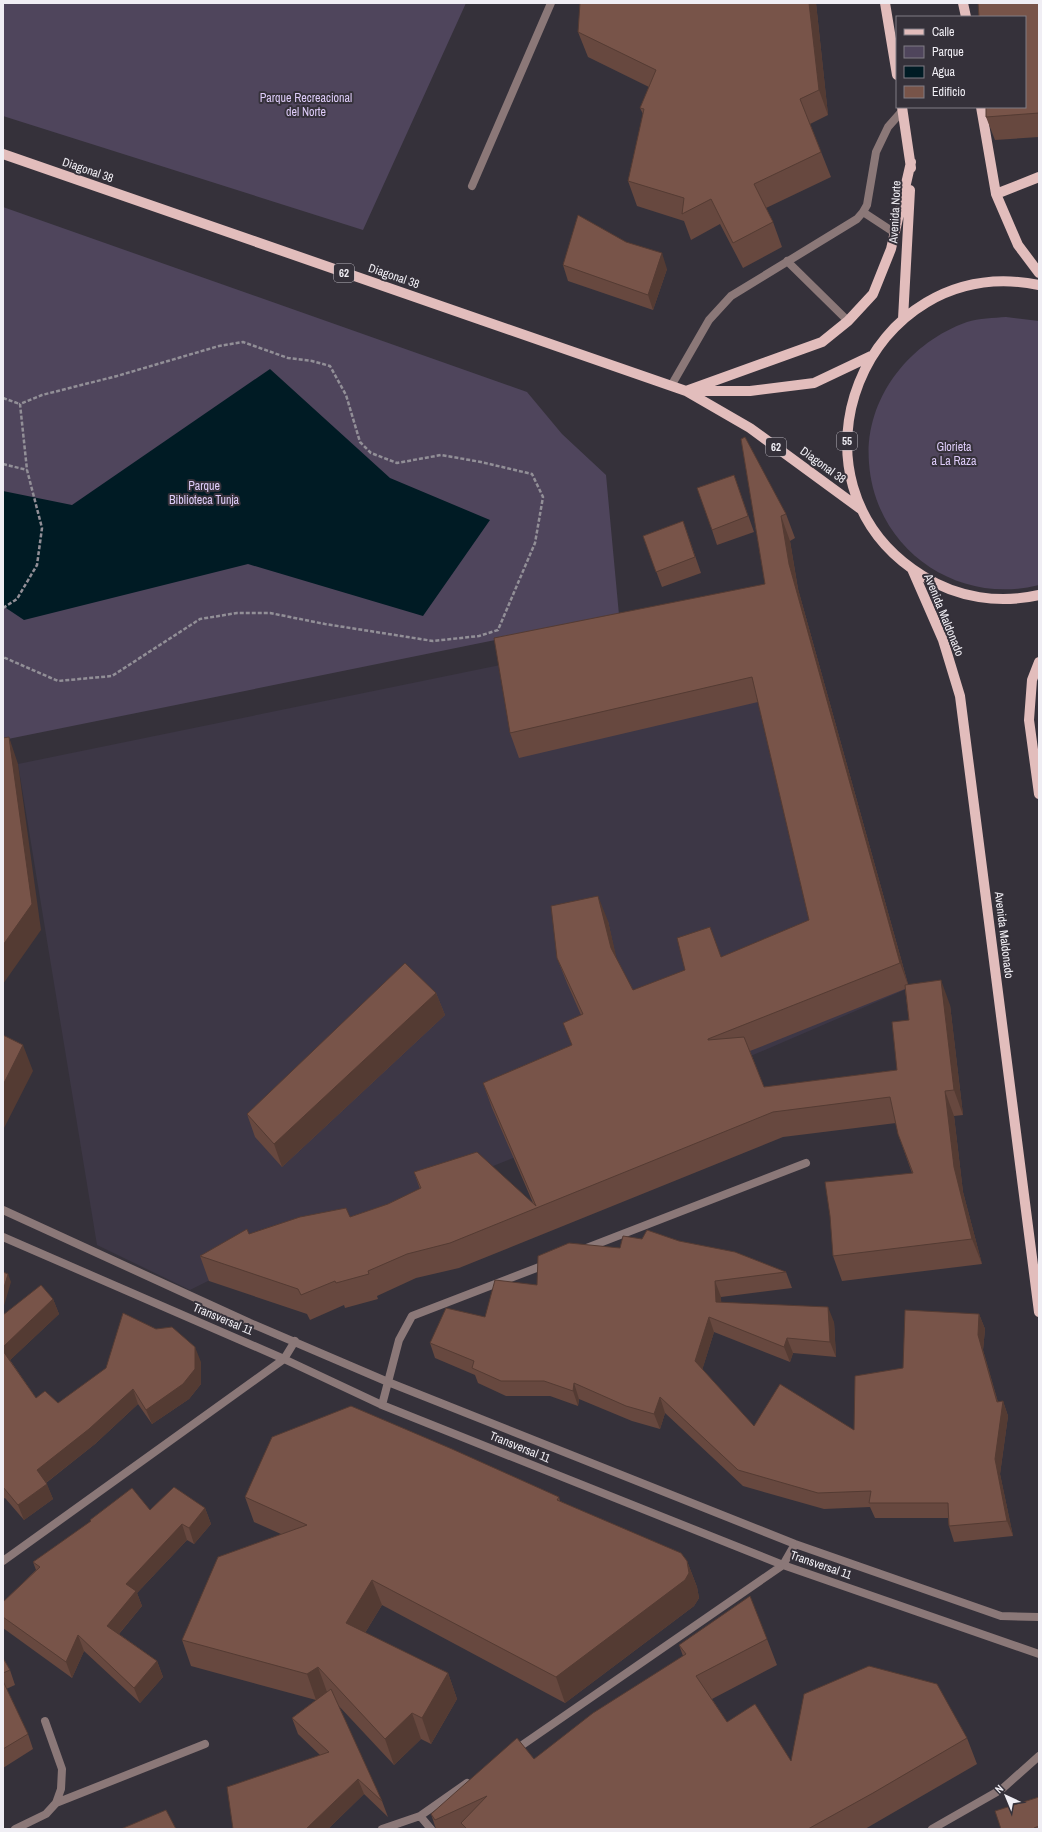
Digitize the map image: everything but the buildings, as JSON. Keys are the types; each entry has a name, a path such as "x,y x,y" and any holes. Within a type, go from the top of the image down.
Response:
{"main road":[{"path":"885,3 896,69"},
{"path":"963,3 966,16"},
{"path":"981,108 996,194 1018,245 1039,273"},
{"name":"Avenida Norte","path":"902,319 911,162 903,109"},
{"name":"Diagonal 38","path":"3,154 686,391 750,428 862,510"},
{"path":"686,391 822,342 848,321 873,294 891,249 911,162"},
{"path":"996,194 1039,177"},
{"name":"55","path":"1039,285 1024,282 998,281 972,285 947,292 924,304 902,319 885,337 871,356 860,376 848,420 846,443 854,488 862,510 892,553 912,569 933,582 955,592 979,597 1003,599 1039,595"},
{"name":"Diagonal 38","path":"686,391 750,391 814,383 871,356"},
{"name":"Avenida Maldonado","path":"912,569 944,640 960,696 1039,1312"},
{"path":"1039,662 1032,680 1029,720 1039,794"}],"street":[{"path":"472,186 551,3"},
{"path":"671,386 709,320 731,296 857,219 864,212 867,205 876,152 888,127 903,109"},
{"path":"864,212 895,233"},
{"path":"787,261 848,321"},
{"path":"575,1252 806,1163"},
{"name":"Transversal 11","path":"3,1210 250,1323 388,1382 795,1544 1001,1616 1039,1618"},
{"name":"Transversal 11","path":"3,1237 284,1359 382,1405 783,1564 1039,1654"},
{"path":"382,1405 400,1340 412,1316 553,1261"},
{"path":"3,1561 284,1359 295,1341"},
{"path":"511,1753 783,1564 795,1544"},
{"path":"15,1829 46,1814 56,1803 61,1789 62,1769 45,1721"},
{"path":"56,1803 205,1744"},
{"path":"932,1829 1002,1789 1039,1756"},
{"path":"382,1829 420,1816 472,1780"},
{"path":"420,1816 431,1829"}],"path":[{"path":"3,398 20,404 42,395 117,376 219,346 243,342 288,358 312,361 330,366 346,395 360,442 371,453 396,463 441,455 532,474 543,497 535,543 498,630 479,636 434,641 325,624 270,613 237,612 200,619 112,676 58,681 3,657"},
{"path":"3,608 17,599 37,566 42,528 27,470 20,404"},
{"path":"3,464 27,470"}],"shaded area":[{"path":"802,603 909,988 518,1156 210,1280 190,1290 97,1245 18,764"}],"green space":[{"name":"Parque Recreacional del Norte","path":"3,3 466,3 363,230 3,116"},
{"name":"Parque Biblioteca Tunja","path":"3,207 527,392 562,434 606,475 619,615 3,740"},
{"name":"Glorieta a La Raza","path":"1006,317 1039,321 1039,585 1008,589 979,587 951,578 926,564 904,545 887,521 875,494 869,463 869,440 874,417 882,396 894,377 909,359 926,344 967,322"}],"water":[{"path":"270,369 390,478 490,520 423,616 248,564 24,620 3,606 3,491 72,505"}]}
